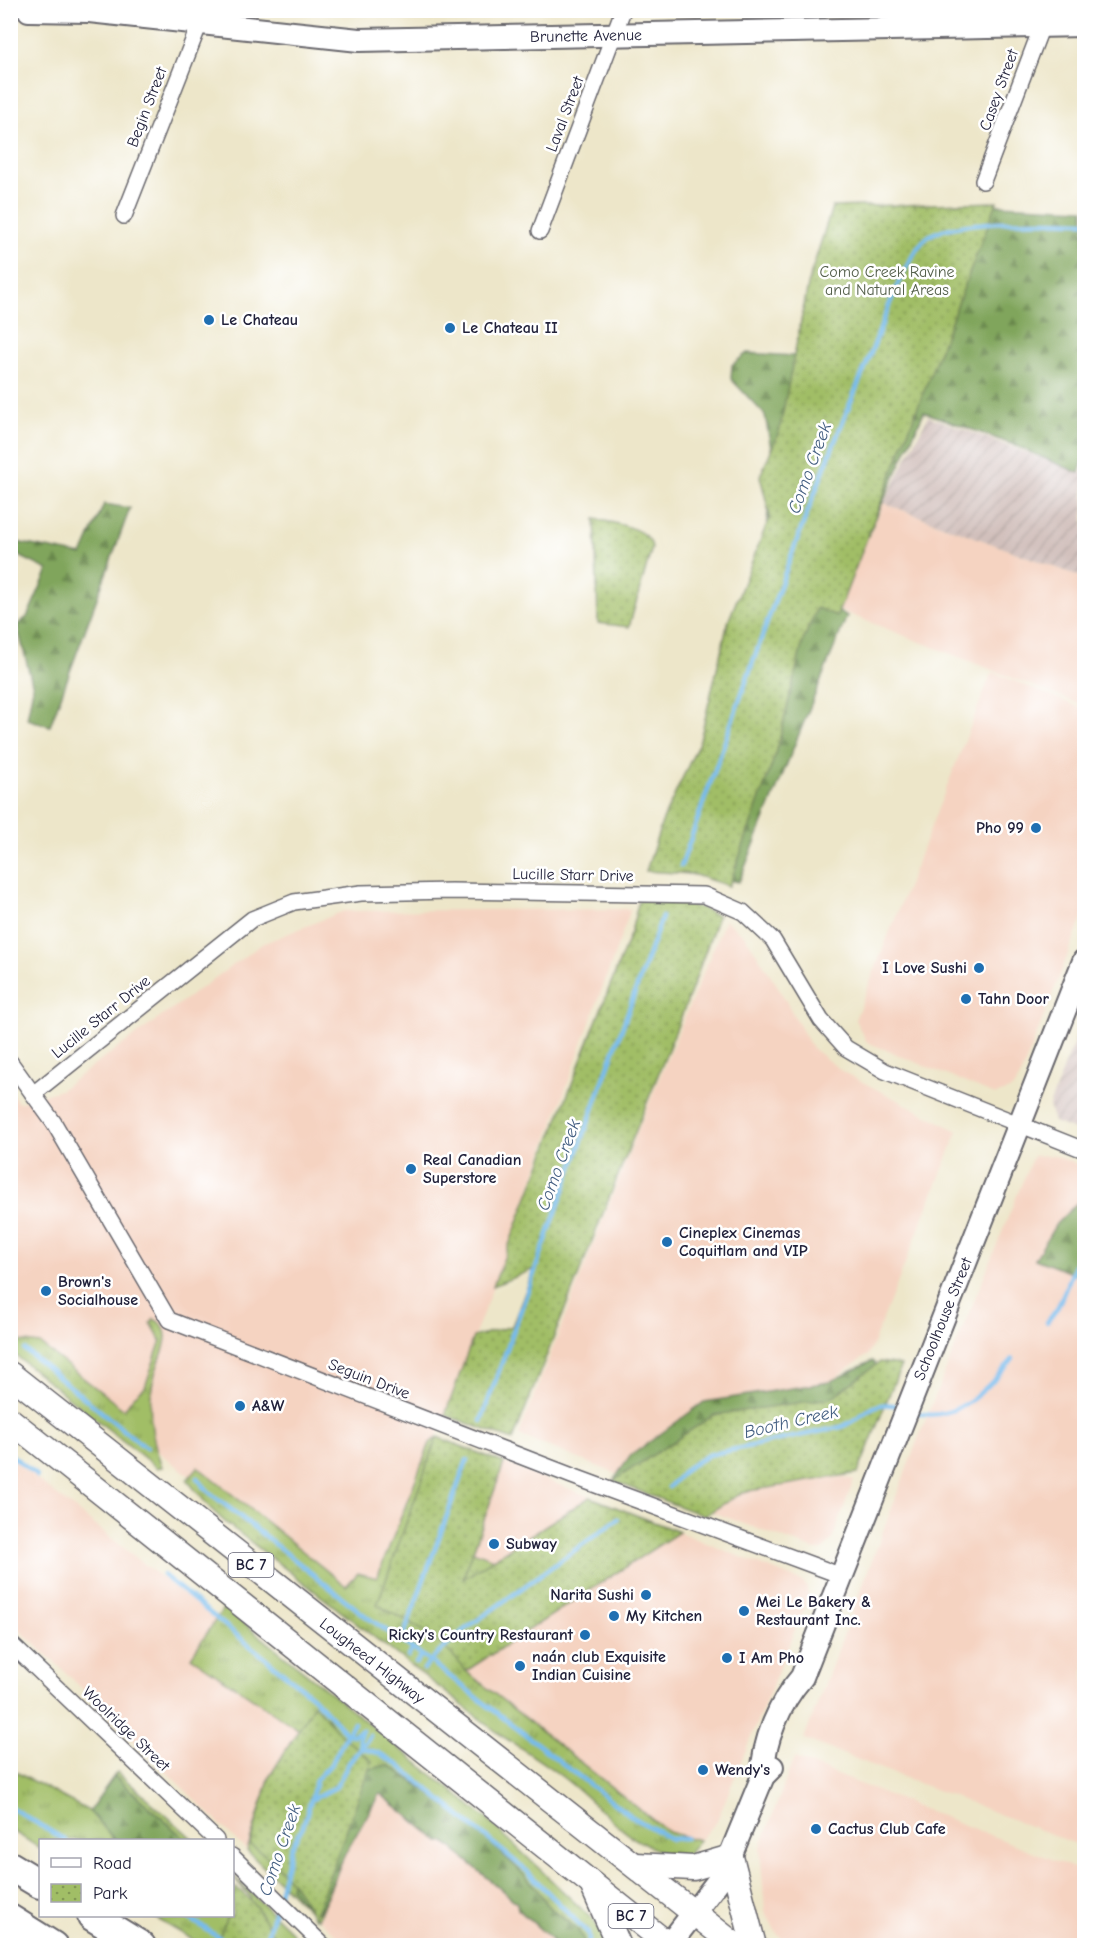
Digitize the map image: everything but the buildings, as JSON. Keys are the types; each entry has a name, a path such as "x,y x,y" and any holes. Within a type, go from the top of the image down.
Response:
{"highway":[{"path":"10,1866 39,1883"},
{"path":"94,1917 141,1946"},
{"path":"10,1920 53,1946"}],"main road":[{"name":"Brunette Avenue","path":"28,10 202,17 359,40 614,35 1045,19 1084,25"},
{"name":"Schoolhouse Street","path":"669,1945 712,1892 731,1857 763,1776 762,1758 788,1693 801,1677 842,1576 1084,961"},
{"name":"Lougheed Highway","path":"10,1374 736,1946"},
{"name":"BC 7","path":"10,1420 385,1716 593,1887 669,1945"},
{"path":"636,1865 693,1868 731,1857 754,1946"},
{"path":"593,1887 619,1946"}],"street":[{"name":"Laval Street","path":"540,231 623,10"},
{"name":"Begin Street","path":"124,216 202,17"},
{"name":"Casey Street","path":"983,181 1045,19"},
{"name":"Lucille Starr Drive","path":"33,1094 252,919 294,902 361,893 451,891 704,895 743,912 773,940 821,1020 846,1048 885,1071 1084,1150"},
{"name":"Seguin Drive","path":"10,1062 54,1123 169,1320 581,1480 842,1576"},
{"name":"Woolridge Street","path":"10,1643 215,1839"},
{"path":"234,1858 324,1946"}],"shaded area":[{"path":"928,416 1084,474 1084,578 884,503"},
{"path":"884,503 1084,578 1084,706 836,609"},
{"path":"992,672 1084,709 1084,913 1020,1077 1012,1089 995,1095 867,1042 855,1020"},
{"path":"631,909 516,1226 370,1612 95,1404 11,1334 10,1089 18,1103 60,1090 262,944 344,911"},
{"path":"725,920 745,936 777,985 812,1048 843,1072 958,1131 869,1354 829,1382 704,1402 629,1457 619,1475 519,1435 640,1125"},
{"path":"1084,1017 1084,1134 1054,1122 1049,1106"},
{"path":"1053,1155 1084,1167 1084,1847 804,1739 921,1431 1033,1156"},
{"path":"10,1458 215,1620 192,1656 299,1730 270,1776 247,1851 62,1669 11,1623"},
{"path":"504,1463 590,1497 493,1559 473,1551"},
{"path":"844,1477 854,1480 832,1540 823,1550 815,1550 712,1512 744,1492"},
{"path":"679,1532 803,1582 807,1588 808,1598 716,1823 699,1840 668,1832 466,1671"},
{"path":"794,1758 1084,1872 1084,1945 791,1945 777,1934 765,1911 760,1849"},
{"path":"379,1793 440,1842 445,1842 517,1904 518,1909 548,1936 554,1945 347,1945 318,1919 344,1856"}],"green space":[{"name":"Como Creek Ravine and Natural Areas","path":"997,202 837,616 817,608 803,641 777,750 729,886 692,874 646,871 662,822 700,740 728,622 770,516 760,476 779,432 809,280 832,207"},
{"name":"Como Creek Ravine and Natural Areas","path":"957,203 1084,209 1084,458 1079,473 1011,444 924,412 834,610 847,616 739,882 657,869 764,563 772,454 765,415 731,379 732,365 747,353 794,356 833,215"},
{"path":"104,504 130,508 50,726 27,719 33,687 17,625 27,617 48,570 11,552 11,541 82,555"},
{"path":"595,519 629,527 645,535 650,541 652,548 629,627 598,623"},
{"path":"639,900 680,902 699,907 718,916 689,997 513,1440 445,1415 473,1337 512,1326 534,1269 493,1286 631,932"},
{"path":"1084,1196 1084,1278 1035,1259 1056,1224"},
{"path":"154,1319 163,1326 166,1337 152,1386 150,1409 155,1444 162,1467 157,1468 10,1351 11,1340 40,1344 124,1410 133,1397 145,1387 161,1340 151,1323"},
{"path":"872,1361 884,1372 892,1387 613,1481 629,1457 704,1402 829,1382"},
{"path":"880,1362 901,1365 858,1473 743,1492 704,1516 613,1481 714,1415 831,1398"},
{"path":"437,1437 504,1463 473,1551 493,1559 590,1497 679,1532 466,1671 668,1832 699,1840 686,1857 654,1849 628,1834 563,1777 502,1736 225,1522 187,1480 198,1467 346,1586 358,1573 377,1578 430,1443"},
{"path":"437,1437 504,1463 463,1579 590,1497 679,1532 466,1671 437,1641 414,1625 377,1605"},
{"path":"224,1607 486,1818 593,1920 610,1945 554,1945 548,1936 518,1909 517,1903 445,1842 440,1842 379,1793 344,1856 318,1919 247,1851 270,1776 299,1730 191,1657"},
{"path":"314,1704 342,1736 372,1761 314,1918 287,1877 270,1859 250,1844 270,1776"},
{"path":"388,1765 443,1803 499,1850 533,1884 549,1906 575,1927 585,1945 554,1945 548,1936 518,1909 517,1903 445,1842 440,1842 380,1793 344,1856 319,1912 303,1903 290,1888 298,1854 366,1770"},
{"path":"10,1769 89,1811 114,1839 39,1839 39,1847 11,1830"},
{"path":"117,1772 193,1839 185,1839 114,1776"},
{"path":"114,1776 185,1839 114,1839 89,1811"},
{"path":"234,1877 292,1932 297,1945 202,1945 154,1917 234,1917 234,1914 251,1898"},
{"path":"236,1887 256,1906 279,1945 232,1945 219,1938 227,1917 234,1917"}],"waterway":[{"name":"Como Creek","path":"681,866 770,613 841,425 892,299 915,252 924,240 954,227 1000,222 1084,222"},
{"name":"Como Creek","path":"481,1421 662,917"},
{"name":"Booth Creek","path":"1047,1322 1057,1309 1084,1245"},
{"path":"25,1350 146,1448"},
{"name":"Booth Creek","path":"914,1412 929,1415 957,1409 982,1392 1013,1359"},
{"name":"Booth Creek","path":"669,1487 687,1468 708,1455 841,1427 875,1406 900,1407"},
{"path":"10,1454 37,1476"},
{"name":"Como Creek","path":"402,1640 467,1460"},
{"path":"197,1478 209,1492 367,1617 430,1661 629,1815 671,1839 686,1838"},
{"name":"Booth Creek","path":"424,1669 464,1630 618,1519"},
{"path":"163,1575 313,1697 347,1734 332,1763 316,1780 311,1800"},
{"path":"408,1656 413,1649"},
{"path":"416,1663 422,1655"},
{"path":"347,1734 354,1723"},
{"path":"347,1734 354,1735 362,1730"},
{"path":"361,1748 359,1738 362,1730"},
{"name":"Como Creek","path":"278,1897 291,1847 303,1826 311,1800 336,1787 349,1763 370,1736"},
{"path":"361,1748 379,1753 397,1764 527,1871 588,1933 590,1946"},
{"path":"10,1807 63,1839"},
{"name":"Como Creek","path":"264,1946 276,1905"},
{"path":"188,1917 232,1946"}],"place":[{"name":"Le Chateau","path":"209,320"},
{"name":"Le Chateau II","path":"450,328"},
{"name":"Pho 99","path":"1036,828"},
{"name":"I Love Sushi","path":"979,968"},
{"name":"Tahn Door","path":"966,999"},
{"name":"Real Canadian Superstore","path":"411,1169"},
{"name":"Cineplex Cinemas Coquitlam and VIP","path":"667,1242"},
{"name":"Brown's Socialhouse","path":"46,1291"},
{"name":"A&W","path":"240,1406"},
{"name":"Subway","path":"494,1544"},
{"name":"Narita Sushi","path":"646,1595"},
{"name":"Mei Le Bakery & Restaurant Inc.","path":"744,1611"},
{"name":"My Kitchen","path":"614,1616"},
{"name":"Ricky's Country Restaurant","path":"585,1635"},
{"name":"I Am Pho","path":"727,1658"},
{"name":"naán club Exquisite Indian Cuisine","path":"520,1666"},
{"name":"Wendy's","path":"703,1770"},
{"name":"Cactus Club Cafe","path":"816,1829"}]}
